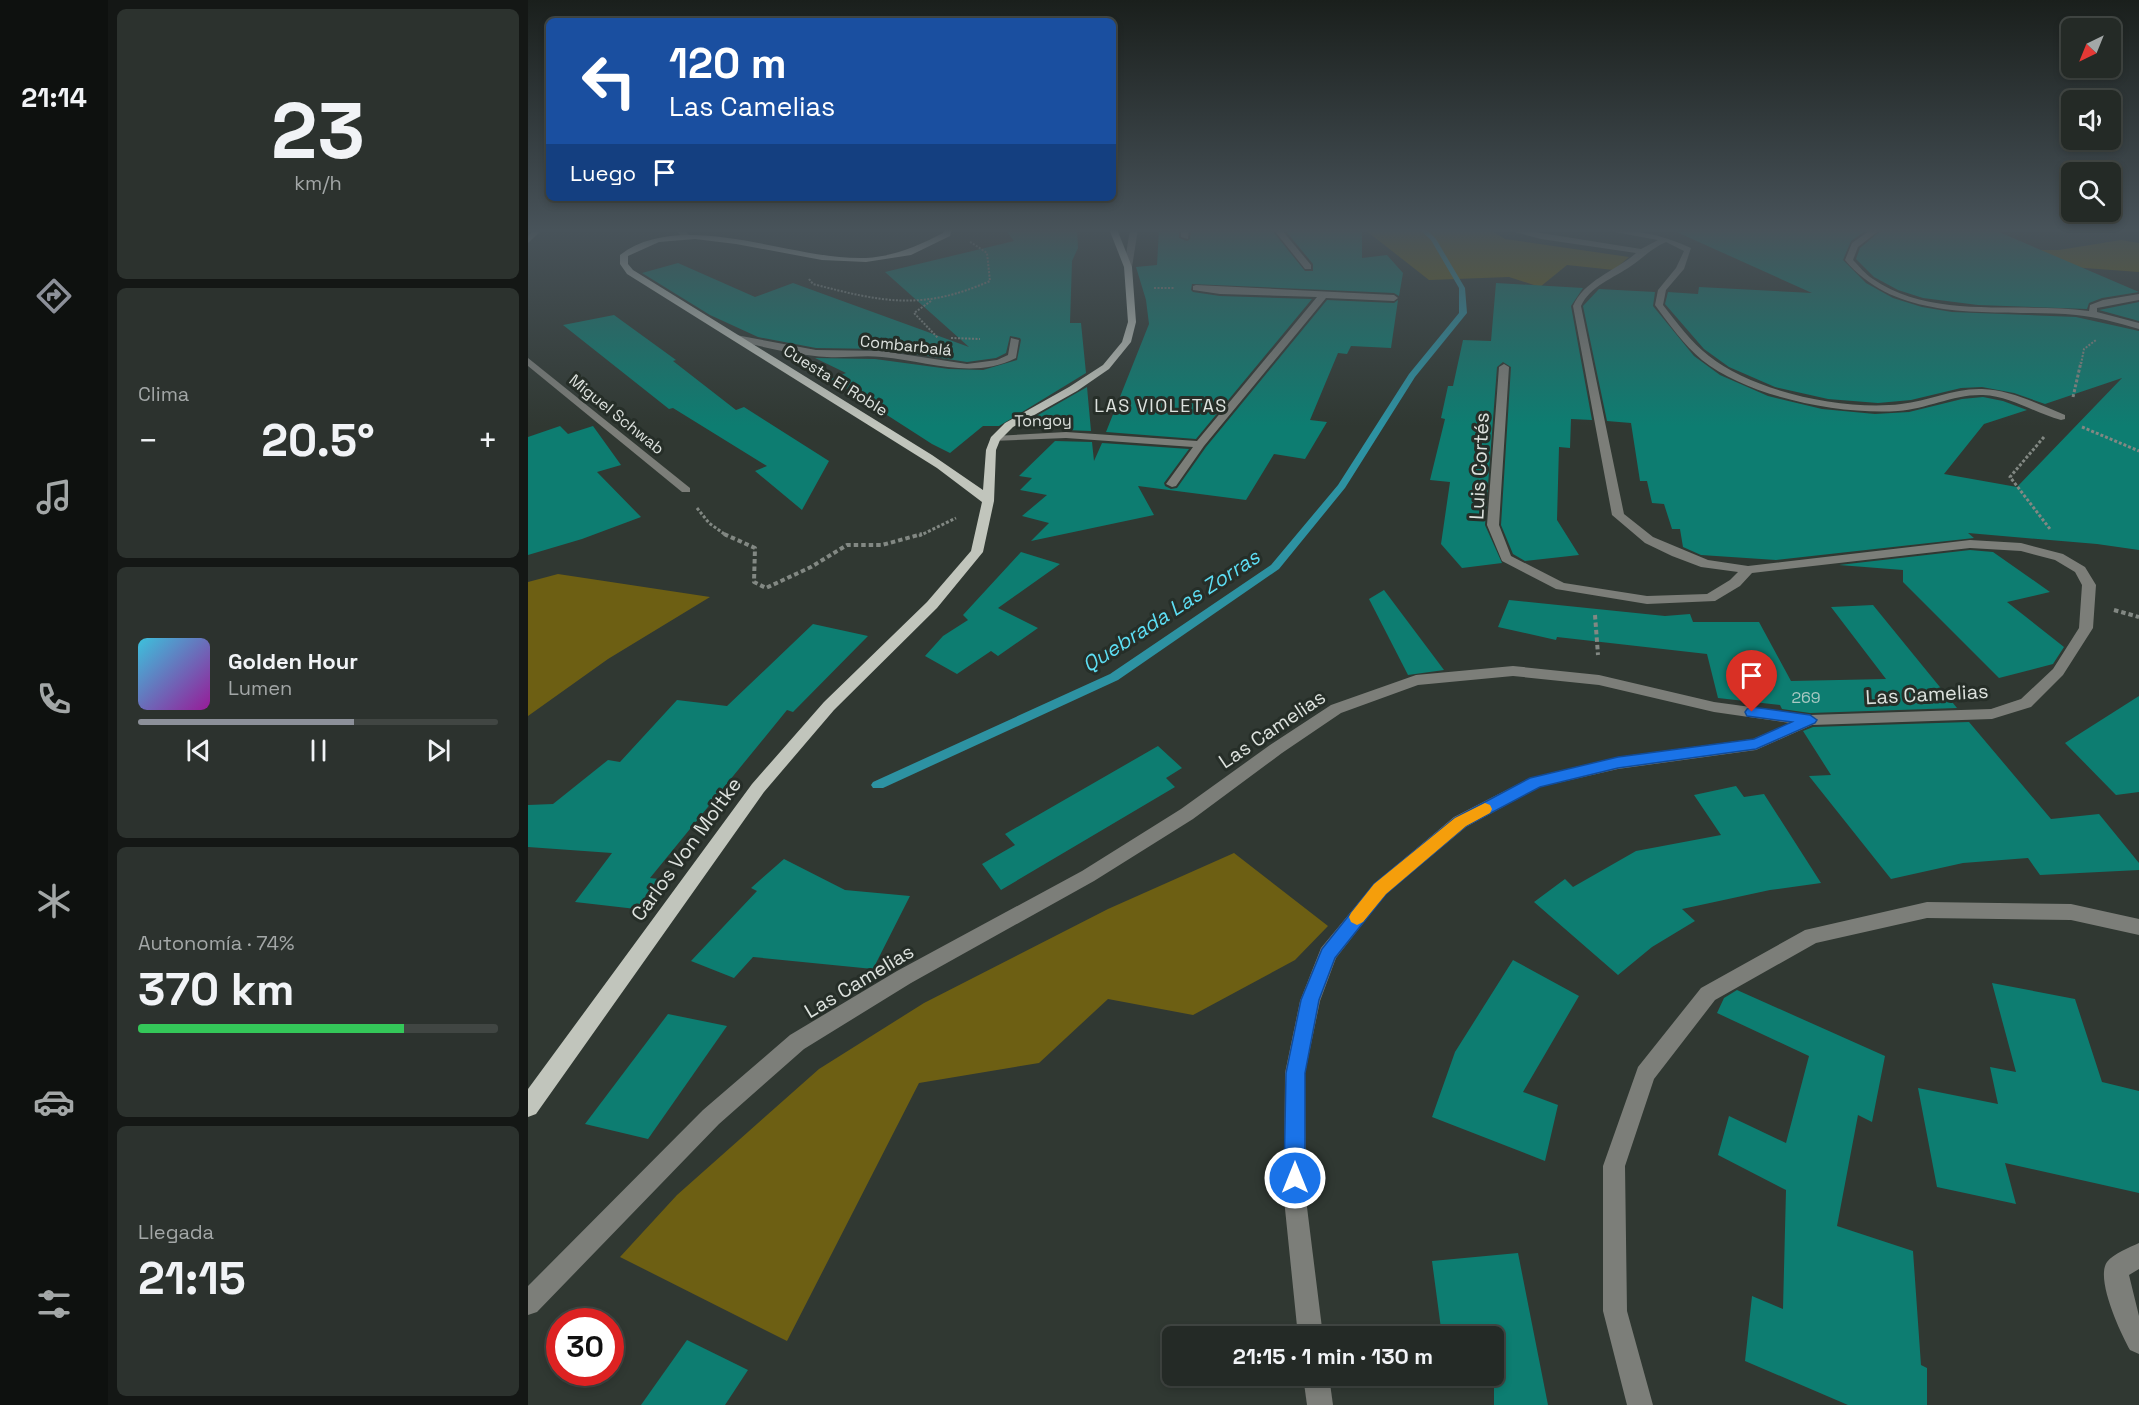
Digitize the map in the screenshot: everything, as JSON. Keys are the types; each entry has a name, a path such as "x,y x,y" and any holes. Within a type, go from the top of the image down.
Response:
{"main road":[{"name":"Cuesta El Roble","path":"663,295 967,482 988,501"},
{"path":"995,439 1009,425 1073,389 1106,367 1126,342 1132,322 1130,295"},
{"name":"Carlos Von Moltke","path":"528,1107 758,788 829,706 932,605 977,552 988,501 991,450 995,439"}],"street":[{"path":"1293,295 1394,297"},
{"name":"Las Camelias","path":"528,1303 711,1117 797,1042 904,977 1088,876 1187,814 1276,749 1336,709 1416,680 1513,671 1599,680 1714,707 1810,720 1992,714 2026,704 2058,672 2086,628 2089,585 2080,570 2059,557 2021,547 1970,544 1748,570 1706,564 1649,540 1618,515 1577,306 1584,295"},
{"path":"1661,295 1659,305 1677,328 1700,351 1727,371 1798,397 1839,405 1900,408 1968,392 1985,392 2061,417"},
{"path":"1897,295 1952,308 2093,314 2138,325"},
{"path":"1172,484 1200,444 1323,296"},
{"path":"2093,314 2093,307 2103,303 2139,297"},
{"name":"Combarbalá","path":"736,338 825,354 881,354 968,366 990,365 1008,360 1013,356 1014,340"},
{"name":"Miguel Schwab","path":"528,362 686,490"},
{"name":"Luis Cortés","path":"1504,367 1493,525 1506,558 1561,586 1647,600 1710,598 1735,583 1748,570"},
{"name":"Tongoy","path":"995,439 1066,435 1200,444"},
{"path":"1310,1326 1295,1199 1295,1073 1310,1000 1328,954 1380,889 1460,822 1536,782 1618,762 1756,744 1810,720"},
{"path":"1640,1405 1615,1311 1614,1166 1645,1074 1708,994 1812,936 1927,909 2071,912 2139,927"},
{"path":"2139,1255 2116,1269 2124,1313 2139,1341"},
{"path":"1317,1386 1320,1405"}],"path":[{"path":"855,295 872,299 917,303 960,295"},
{"name":"Combarbalá","path":"934,299 914,313 937,338 1014,340"},
{"path":"2059,557 2056,538 2010,477 2061,417 2075,394 2084,348 2094,343 2104,316"},
{"path":"2061,417 2099,436 2139,451"},
{"path":"686,490 705,522 726,536 755,548 754,582 766,588 811,567 847,545 882,545 919,536 988,501"},
{"path":"1593,591 1599,680"}],"shaded area":[{"path":"558,574 710,597 608,659 528,716 528,582"},
{"path":"1234,853 1328,926 1295,960 1193,1015 1108,999 1039,1063 919,1083 787,1341 620,1257 677,1195 819,1069 924,1003 1108,909"}],"building":[{"path":"677,295 749,295 755,297 762,295 825,295 969,347 910,295 1071,295 1070,323 1081,323 1086,373 999,426 983,426 950,453 932,444 831,379 846,373 815,358 875,359 949,369 983,370 1017,360 1020,338 1010,336 1006,353 996,358 967,362 882,349 816,348 758,337 710,315"},
{"path":"1144,295 1312,299 1196,439 1106,432 1149,324"},
{"path":"1495,295 1579,295 1571,306 1592,420 1571,419 1570,448 1559,447 1557,520 1579,555 1525,561 1513,554 1501,525 1511,367 1503,362 1497,367 1485,525 1502,563 1462,568 1441,544 1450,482 1430,480 1445,419 1441,418 1448,386 1453,386 1463,340 1491,341"},
{"path":"1594,295 1655,295 1653,306 1694,356 1720,375 1768,396 1822,409 1875,414 1909,412 1962,399 1983,397 2003,401 2027,410 1984,424 1944,474 2017,487 2122,378 2045,404 2014,393 1982,387 1961,388 1911,400 1878,403 1828,399 1775,387 1729,367 1704,349 1665,304 1667,295 1887,295 1922,307 1952,312 2076,317 2139,331 2139,550 2097,544 1968,533 1974,538 1776,560 1701,555 1683,547 1680,529 1672,529 1664,504 1652,503 1647,481 1640,481 1631,423 1607,421 1583,306"},
{"path":"1912,295 2123,295 2089,303 2087,309 1978,305"},
{"path":"1327,300 1394,303 1398,300 1391,348 1351,346 1347,354 1338,353 1310,420 1327,422 1305,459 1274,454 1246,500 1138,486 1154,515 1031,541 1049,523 1022,516 1047,495 1020,490 1032,478 1019,476 1055,441 1092,442 1094,461 1102,443 1189,449 1164,483 1171,489 1177,488 1206,447"},
{"path":"2139,302 2139,321 2099,310"},
{"path":"614,315 676,360 673,361 736,410 744,407 829,461 802,510 755,471 767,466 673,408 669,409 563,325"},
{"path":"1087,387 1091,431 1066,430 1070,426 1019,426"},
{"path":"560,426 568,434 593,426 621,465 597,472 641,517 582,539 528,555 528,437"},
{"path":"1970,550 1993,552 2050,592 2007,602 2064,647 2053,664 1999,678 1903,582 1903,570 1839,565"},
{"path":"1021,552 1060,564 998,608 1038,628 998,656 991,651 957,674 925,656 943,636 968,620 963,615"},
{"path":"1384,590 1444,670 1408,675 1369,599"},
{"path":"1509,600 1665,616 1690,614 1693,622 1759,622 1791,681 1886,679 1831,607 1873,605 1957,708 1810,713 1782,709 1780,705 1718,698 1707,654 1557,637 1556,640 1498,627"},
{"path":"813,624 868,636 793,712 787,710 650,878 659,879 636,909 575,902 612,853 528,847 528,805 553,804 608,760 620,762 677,700 727,706"},
{"path":"2139,696 2139,792 2116,795 2065,743"},
{"path":"1969,722 2051,819 2099,814 2139,863 2139,870 2040,875 2028,858 1963,863 1891,879 1809,776 1831,775 1803,731 1813,727"},
{"path":"1158,746 1182,768 1166,778 1175,787 1001,890 982,864 1015,845 1005,834"},
{"path":"1736,786 1744,797 1764,794 1821,883 1770,890 1682,909 1695,921 1652,947 1618,975 1534,902 1565,879 1573,887 1636,851 1721,835 1694,795"},
{"path":"784,859 845,890 910,896 873,969 753,957 734,978 691,961 757,891 751,888"},
{"path":"1513,960 1579,996 1523,1092 1558,1105 1545,1161 1432,1117 1455,1052"},
{"path":"1992,983 2075,999 2102,1082 2139,1091 2139,1193 2005,1163 2016,1204 1937,1187 1918,1088 1998,1104 1990,1067 2016,1072"},
{"path":"1737,990 1885,1056 1872,1122 1858,1115 1837,1226 1913,1251 1921,1365 1927,1368 1927,1405 1848,1405 1745,1361 1752,1296 1783,1309 1786,1190 1718,1155 1729,1116 1786,1143 1809,1056 1717,1013 1724,998"},
{"path":"668,1014 727,1026 648,1139 585,1124"},
{"path":"1518,1253 1548,1405 1494,1405 1494,1386 1504,1386 1504,1326 1441,1326 1432,1261"},
{"path":"687,1340 748,1370 725,1405 641,1405"}],"waterway":[{"name":"Quebrada Las Zorras","path":"878,785 1114,677 1275,567 1342,486 1412,376 1463,313 1462,295"}],"slow traffic":[{"path":"1357,917 1380,889 1460,822 1485,809"}],"district":[{"name":"LAS VIOLETAS","path":"1161,406"}],"route":[{"path":"1295,1178 1295,1073 1310,1000 1328,954 1380,889 1460,822 1536,782 1618,762 1756,744 1810,720 1752,712"}]}
